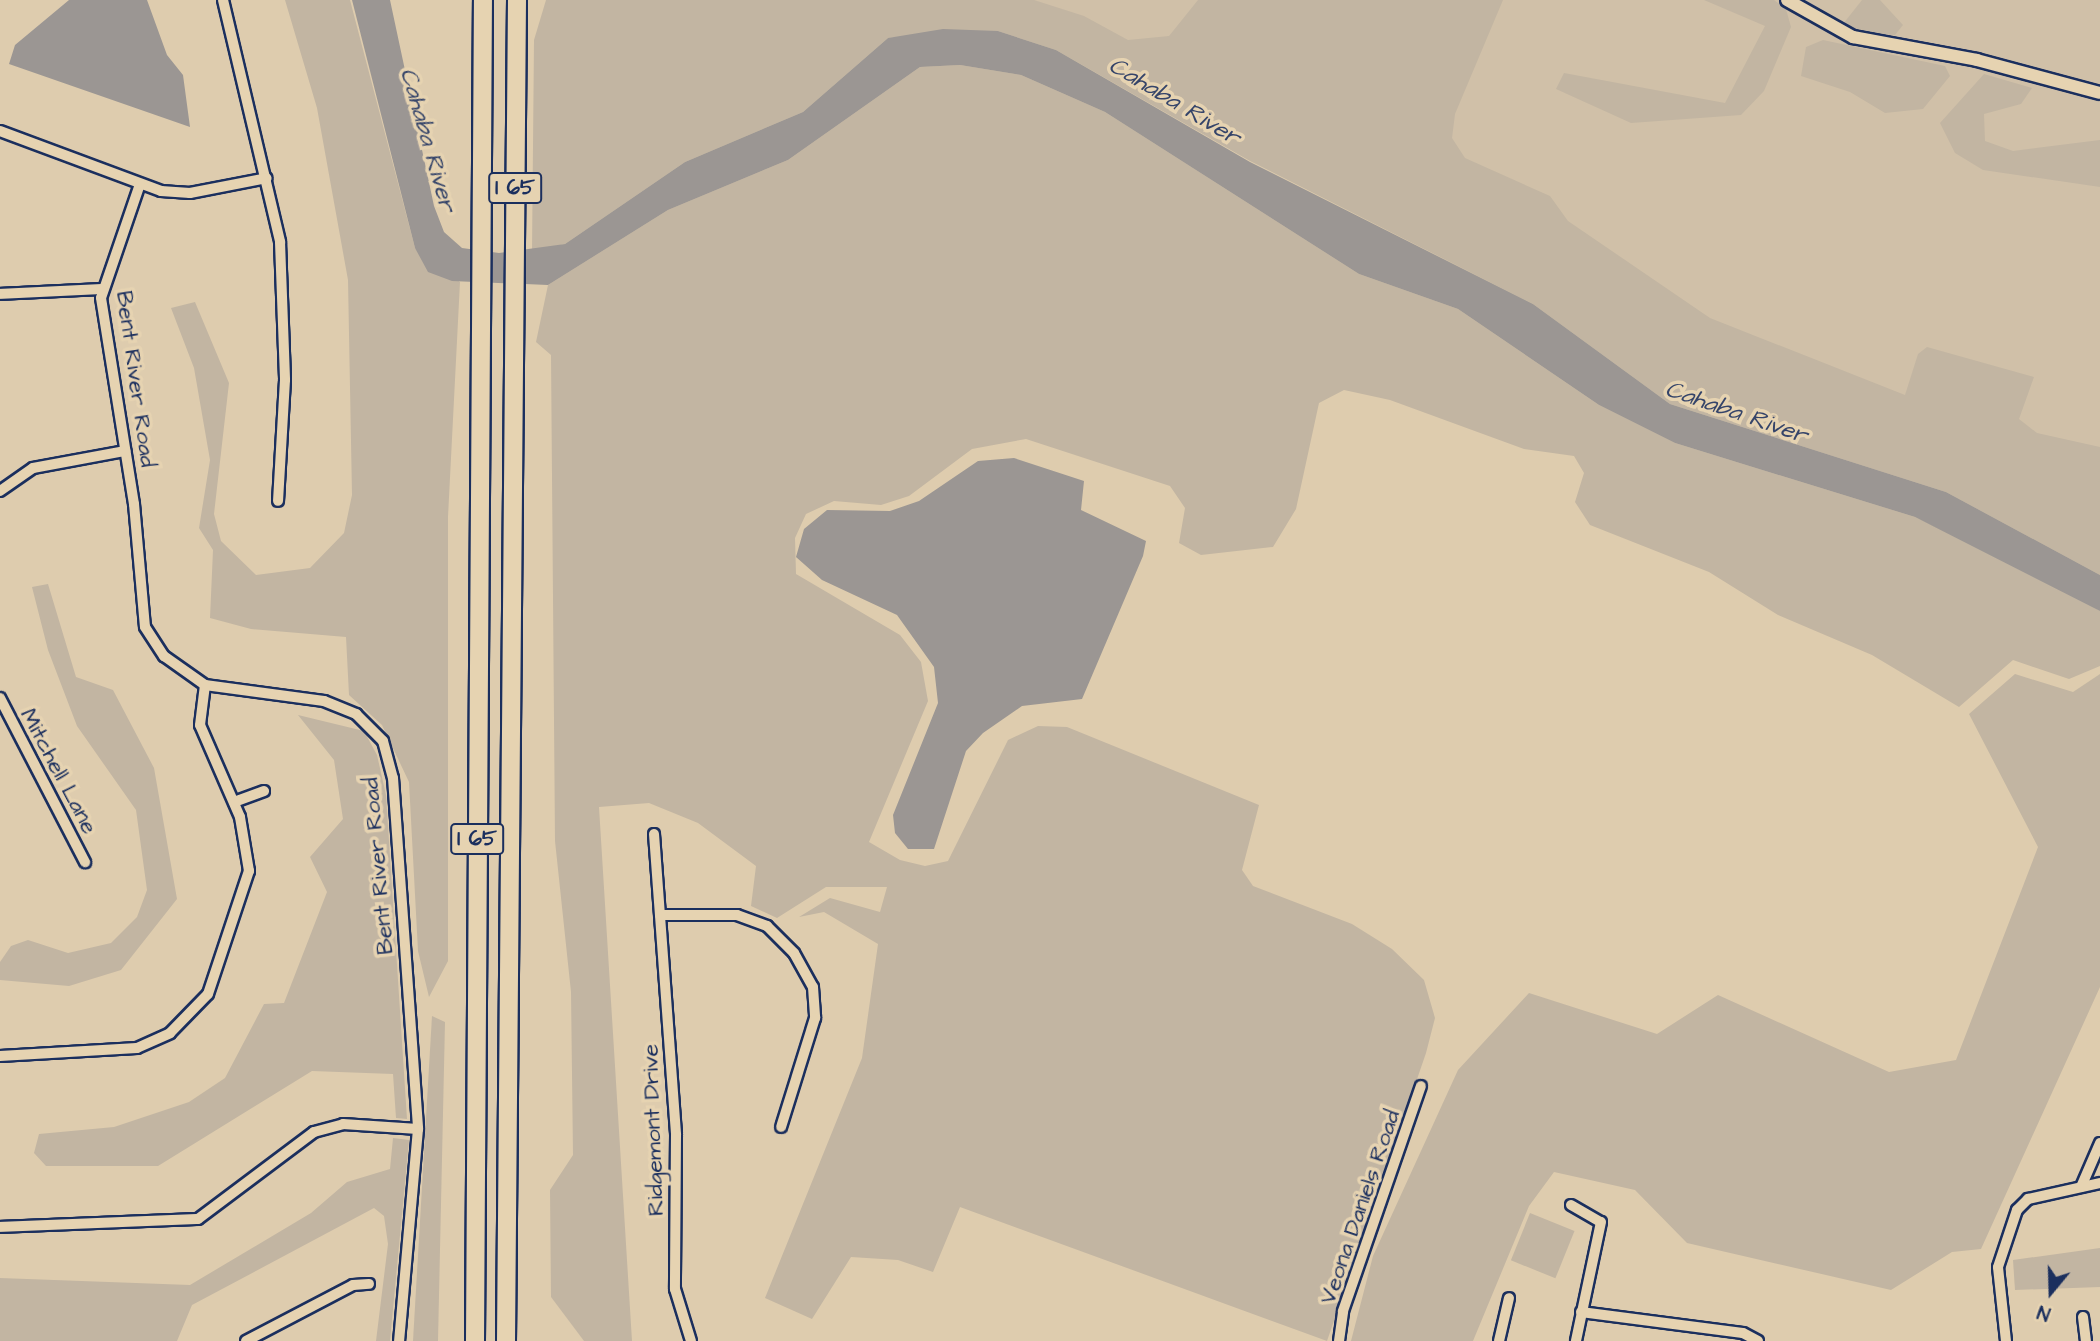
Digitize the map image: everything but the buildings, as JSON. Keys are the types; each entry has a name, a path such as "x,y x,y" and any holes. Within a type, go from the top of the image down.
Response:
{"highway":[{"name":"I 65","path":"475,1341 483,0"},
{"name":"I 65","path":"506,1341 517,0"}],"street":[{"path":"223,0 280,242 286,357 278,501"},
{"path":"1787,0 1853,37 1977,60 2100,93"},
{"path":"0,131 140,184 181,193 267,178"},
{"name":"Bent River Road","path":"140,184 102,289 125,451 145,628 164,656 205,685 333,703 356,714 383,741 393,778 418,1129 399,1341"},
{"path":"0,294 102,289"},
{"path":"0,491 33,468 125,451"},
{"path":"0,1056 126,1051 170,1033 200,1006 247,883 249,852 234,803 200,725 205,685"},
{"name":"Mitchell Lane","path":"0,698 85,862"},
{"path":"234,803 264,791"},
{"name":"Ridgemont Drive","path":"654,834 676,1135 675,1289 691,1341"},
{"path":"660,915 737,915 767,926 794,953 813,987 816,1018 781,1127"},
{"name":"Veona Daniels Road","path":"1339,1341 1343,1311 1421,1086"},
{"path":"0,1227 198,1219 314,1132 343,1124 418,1129"},
{"path":"2081,1187 2100,1143"},
{"path":"2006,1341 1998,1267 2017,1210 2028,1199 2100,1183"},
{"path":"1571,1205 1601,1222 1576,1341"},
{"path":"246,1341 354,1285 369,1284"},
{"path":"1499,1341 1509,1298"},
{"path":"1581,1312 1743,1333 1758,1341"},
{"path":"2083,1317 2087,1341"}],"shaded area":[{"path":"69,0 147,0 167,55 183,75 190,127 9,64 15,45"},
{"path":"285,0 350,0 415,248 460,282 448,517 448,961 429,997 418,951 409,782 382,725 349,695 346,637 251,629 210,618 213,550 199,528 210,460 194,368 171,308 195,302 229,383 214,514 221,541 256,575 310,568 344,533 352,495 348,280 317,108"},
{"path":"352,0 390,0 434,206 444,232 462,248 499,253 565,244 685,162 803,112 888,38 943,29 998,31 1056,50 1250,162 1533,304 1670,404 1946,492 2100,575 2100,611 1915,517 1675,443 1599,405 1458,309 1359,274 1105,112 1021,75 960,65 920,67 788,160 668,210 548,285 452,281 428,272 415,248"},
{"path":"546,0 1034,0 1084,16 1128,40 1169,36 1198,0 1503,0 1455,114 1452,138 1465,158 1550,196 1568,221 1710,318 1905,395 1918,354 1927,347 2034,377 2019,419 2037,433 2100,447 2100,575 1946,492 1670,404 1533,304 1250,161 1056,50 998,31 888,38 803,112 685,162 565,244 532,251 534,40"},
{"path":"963,0 2100,0 2100,539"},
{"path":"1704,0 1774,0 1786,9 1791,27 1764,91 1741,115 1631,123 1556,89 1564,73 1725,103 1765,26"},
{"path":"1862,0 1880,0 1903,25 1895,35 1860,33 1843,24"},
{"path":"1823,40 1945,66 1950,76 1923,109 1885,113 1850,92 1801,76 1806,47"},
{"path":"960,65 1021,75 1105,112 1359,274 1458,309 1599,405 1675,443 1915,517 2067,590 2100,611 2100,666 2069,679 2013,660 1959,707 1872,655 1778,615 1709,572 1590,525 1575,502 1584,473 1574,456 1524,449 1390,400 1344,390 1319,403 1296,509 1273,547 1201,555 1179,543 1185,508 1170,486 1026,439 972,449 909,496 881,505 834,501 806,514 795,538 796,574 900,635 921,662 928,701 869,842 900,860 925,866 948,861 1008,740 1038,726 1067,727 1259,805 1242,870 1253,886 1352,924 1392,949 1424,980 1435,1018 1426,1053 1327,1341 960,1207 933,1272 898,1260 851,1257 812,1319 765,1298 862,1058 878,944 824,912 799,917 830,898 880,912 887,887 826,887 777,918 751,906 756,866 698,823 649,803 599,807 632,1341 584,1341 551,1297 550,1190 573,1155 571,992 555,841 551,355 536,342 548,285 668,210 788,160 920,67"},
{"path":"1984,74 2032,88 2021,104 1984,114 1985,141 2013,151 2100,140 2100,187 1983,170 1955,153 1940,123"},
{"path":"1014,458 1084,481 1081,510 1146,541 1143,556 1082,699 1022,706 983,733 966,751 934,849 908,849 895,833 893,815 938,703 934,667 897,615 822,580 796,557 804,529 827,510 890,511 919,501 978,461"},
{"path":"48,584 76,677 113,690 154,768 177,899 121,970 69,986 0,980 0,962 11,946 28,940 68,953 111,943 137,917 147,890 136,810 77,726 48,650 32,587"},
{"path":"2015,674 2073,692 2100,674 2100,987 1981,1249 1952,1252 1891,1290 1687,1243 1635,1190 1554,1172 1529,1206 1473,1341 1351,1341 1373,1256 1458,1070 1529,993 1657,1034 1718,995 1889,1072 1956,1060 2038,847 1969,714"},
{"path":"298,715 364,731 377,755 386,795 407,1119 396,1118 393,1074 312,1071 158,1166 46,1166 34,1153 39,1134 114,1127 189,1102 225,1078 264,1004 284,1003 327,892 310,857 343,819 334,760"},
{"path":"432,1016 445,1022 438,1341 413,1341"},
{"path":"393,1138 409,1140 390,1341 376,1341 388,1244 384,1216 374,1208 192,1305 177,1341 0,1341 0,1278 190,1285 311,1213 347,1182 390,1169"},
{"path":"1530,1213 1575,1231 1555,1278 1511,1260"},
{"path":"2100,1248 2100,1287 2015,1290 2013,1260"}],"water label":[{"name":"Cahaba River","path":"1174,102"},
{"name":"Cahaba River","path":"427,140"},
{"name":"Cahaba River","path":"1736,413"}]}
